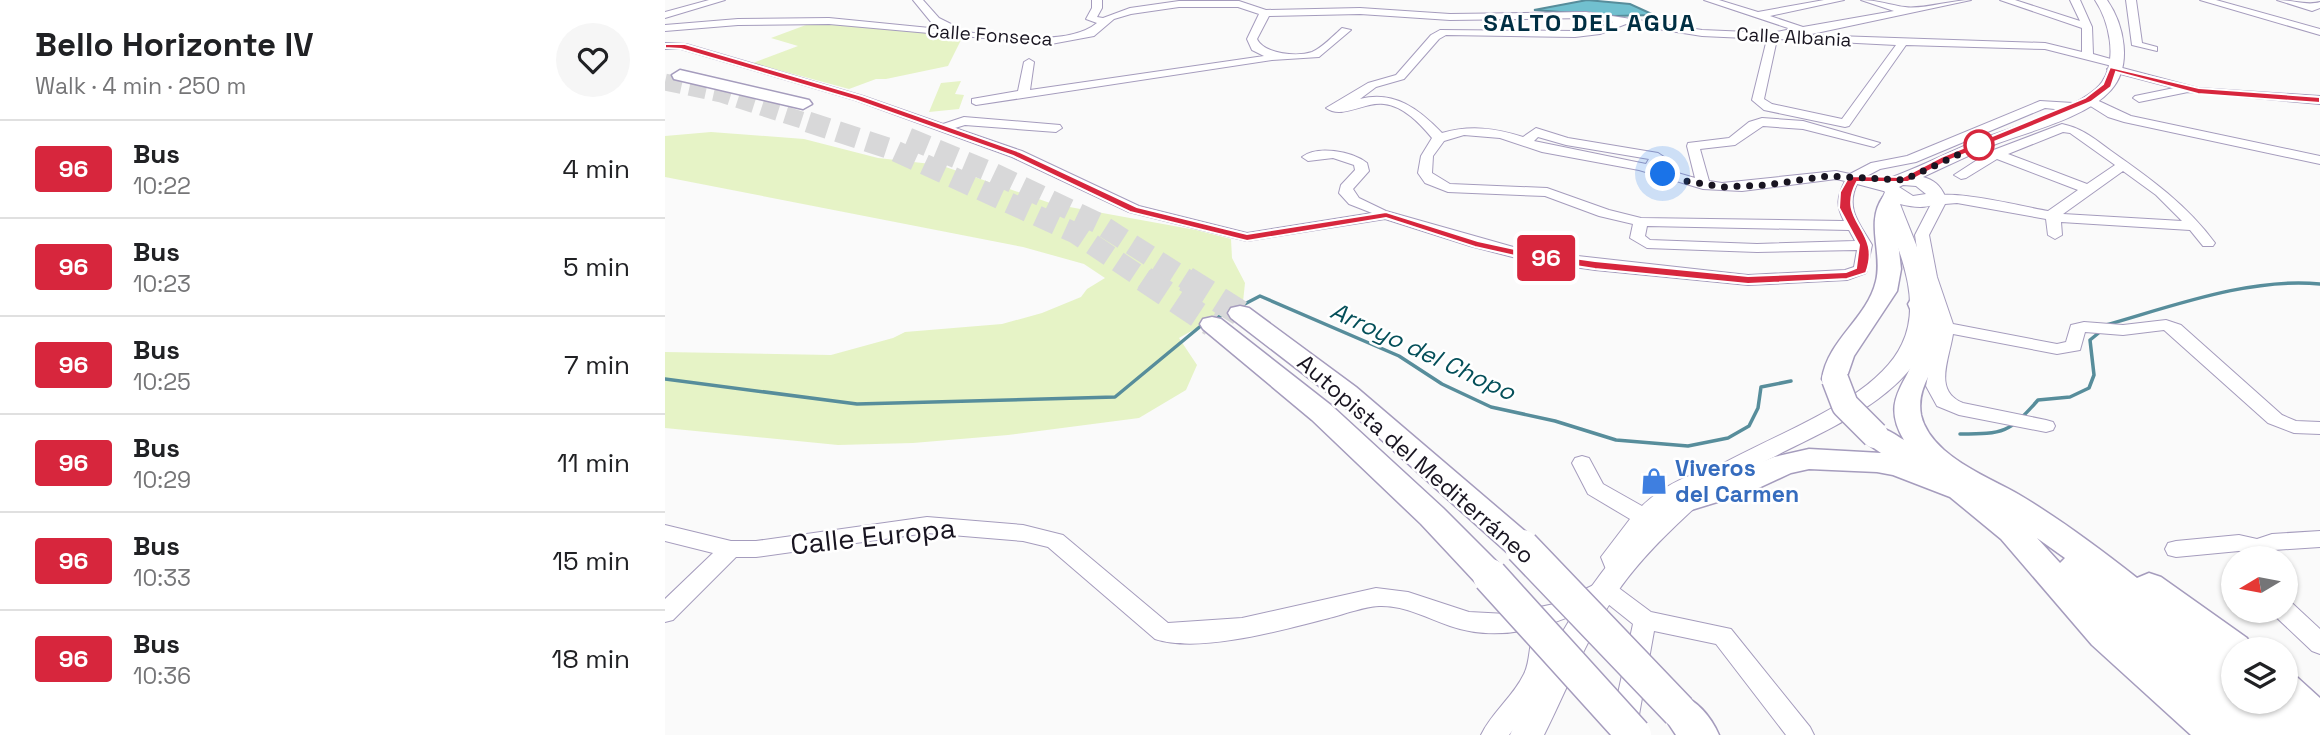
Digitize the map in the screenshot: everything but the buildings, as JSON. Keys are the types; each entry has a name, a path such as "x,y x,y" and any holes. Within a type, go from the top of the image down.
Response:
{"highway":[{"path":"680,75 803,104"},
{"path":"1896,189 1887,208 1886,238 1891,262 1886,289 1878,306 1837,361 1835,379 1845,405 1875,435 1961,489 1997,508 2056,553 2221,666"},
{"name":"Autopista del Mediterráneo","path":"1240,313 1346,393 1522,547 1694,728"},
{"path":"1932,319 1933,343 1930,353 1908,397 1908,417 1916,436 1946,468 2007,502 2056,553 2133,623 2265,735"},
{"name":"Autopista del Mediterráneo","path":"1212,324 1322,413 1432,516 1634,735"},
{"path":"1688,500 1739,484 1784,464 1809,459 1877,462 1898,466 1961,489"},
{"path":"2056,553 2083,598 2105,624 2236,735"},
{"path":"2056,553 2142,582 2221,639"},
{"path":"2056,553 2104,635 2218,735"},
{"path":"2298,699 2320,716"},
{"path":"2298,702 2320,723"},
{"path":"2284,714 2309,735"}],"main road":[{"path":"1896,189 1945,159 2080,104 2108,85 2114,66 2114,23 2101,0"},
{"path":"1911,258 1914,223 1937,196 1942,170 1960,154"},
{"path":"1896,189 1908,200 1937,196"},
{"path":"1527,735 1611,581 1671,514 1717,478 1750,458 1858,403 1881,385 1910,349 1921,318 1932,319 1911,258 1896,189"}],"street":[{"path":"665,15 720,0"},
{"path":"918,0 935,20 947,26 943,32"},
{"path":"1097,0 1091,19 1104,21"},
{"path":"1270,0 1262,12 1252,39 1257,48 1271,57"},
{"path":"1709,0 1807,35"},
{"path":"1757,15 1839,0"},
{"path":"1866,0 1907,12"},
{"path":"1773,39 1807,35 1966,0"},
{"path":"2005,0 2085,26"},
{"path":"2075,0 2081,8 2085,26 2087,56"},
{"path":"2131,0 2137,45 2153,49"},
{"path":"2205,0 2320,32"},
{"path":"2282,0 2317,8"},
{"name":"Calle Fonseca","path":"665,28 799,20 1051,41 1090,34 1104,21 1130,11 1179,4 1242,5 1262,12 1360,11 1473,16"},
{"name":"Calle Albania","path":"1473,16 1549,13 1702,33 1773,39"},
{"path":"1439,138 1422,118 1397,103 1375,99 1339,110 1332,108 1352,99 1372,85 1400,77 1435,37 1444,32 1575,34 1596,32 1626,21"},
{"path":"976,101 1271,57 1315,54 1346,30"},
{"name":"Calle Albania","path":"1807,35 1901,45 2041,46 2087,56 2185,89"},
{"path":"1773,39 1758,100 1761,104 1845,123 1901,45"},
{"path":"1773,39 1901,45"},
{"path":"665,46 682,46 859,98 1017,154 1134,209 1247,237 1381,215 1524,255 1748,280 1853,273 1861,270 1864,265 1865,245 1844,208 1844,199 1853,178 1876,166 1911,159 2044,104 2080,104 2127,119 2320,160"},
{"path":"1023,94 1029,62"},
{"path":"2139,98 2185,89 2320,100"},
{"path":"1471,120 1510,124 1531,136"},
{"path":"942,128 964,121 1056,128"},
{"path":"1703,185 1693,146 1731,142 1758,123 1804,125 1874,144"},
{"path":"1961,175 1996,154 2062,128 2079,131 2178,207 2208,243"},
{"path":"1854,226 1641,222 1611,215 1547,192 1521,189 1461,190 1439,186 1430,180 1424,168 1427,156 1439,138 1458,132 1478,131 1566,141 1658,157 1649,169 1703,185 1742,187 1828,176 1853,178 1896,189"},
{"path":"1996,154 2087,190"},
{"path":"1308,157 1340,155 1360,163 1362,171 1346,188 1346,193 1354,201 1379,211 1381,215"},
{"path":"2055,235 2053,214 2121,167 2128,166"},
{"path":"2046,426 1959,409 1943,401 1935,386 1929,277 1922,235 1937,196 2053,217 2194,226"},
{"path":"1641,222 1637,238 1647,244 1757,248 1865,245"},
{"path":"1932,319 2057,349 2074,346 2077,329 2166,325 2175,329 2275,419 2294,426 2320,428"},
{"path":"1582,463 1595,489 1644,517"},
{"path":"1717,478 1691,482 1659,503 1644,517 1612,557 1611,581 1645,620 1723,636 1801,735"},
{"name":"Calle Europa","path":"665,533 731,549 757,549 927,525 985,528 1055,541 1163,632 1184,634 1226,630 1376,597 1394,596 1411,599 1460,620 1519,621 1541,616"},
{"path":"2267,546 2272,542 2320,539"},
{"path":"2176,549 2239,543 2244,546"},
{"path":"665,613 731,549"},
{"path":"1494,735 1540,671 1544,651 1541,616 1556,613 1611,581"},
{"path":"1623,735 1645,620"},
{"path":"2298,623 2320,643"}],"green space":[{"path":"814,22 963,36 948,66 876,79 849,89 753,63 798,46 771,38"},
{"path":"961,81 955,94 964,95 959,109 929,112 941,83"},
{"path":"711,132 804,139 878,158 940,165 1053,204 1231,239 1232,258 1245,283 1243,302 1179,338 1197,365 1186,390 1139,418 1008,435 913,443 838,445 665,428 665,352 831,355 893,338 905,332 1002,324 1042,313 1081,297 1087,289 1105,278 1084,264 1023,247 665,177 665,136"}],"water":[{"path":"1587,0 1630,4 1654,15 1614,16 1534,10"}],"waterway":[{"name":"Arroyo del Chopo","path":"2106,325 2240,289 2294,283 2320,284"},
{"name":"Arroyo del Chopo","path":"1237,308 1260,296 1399,356 1442,384 1491,407 1555,421 1616,440 1688,446 1728,438 1749,426 1758,408 1761,387 1791,381"},
{"name":"Arroyo del Chopo","path":"1212,320 1231,311"},
{"name":"Arroyo del Chopo","path":"665,379 857,404 1115,397 1202,325"},
{"name":"Arroyo del Chopo","path":"1960,434 2005,429 2020,419 2038,400 2070,397 2089,388 2094,375 2090,340 2101,331"}],"tunnel":[{"path":"665,82 721,94 814,124"},
{"path":"808,122 891,149 1075,233 1144,279"},
{"path":"908,138 993,173 1098,223 1189,281"},
{"path":"1144,279 1212,324"},
{"path":"1186,279 1240,313"}],"bus line":[{"name":"96","path":"665,46 682,46 859,98 1017,154 1134,209 1247,237 1386,215 1475,243 1524,255 1748,280 1847,275 1861,270 1864,265 1865,245 1844,208 1846,192 1853,178 1904,180 1945,159 2088,100 2108,85 2113,69 2198,91 2320,100"}],"place":[{"name":"Viveros del Carmen","path":"1654,481"}],"district":[{"name":"SALTO DEL AGUA","path":"1590,22"}],"route":[{"path":"1663,174 1703,185 1722,187 1766,185 1828,176 1904,180 1979,145"}]}
